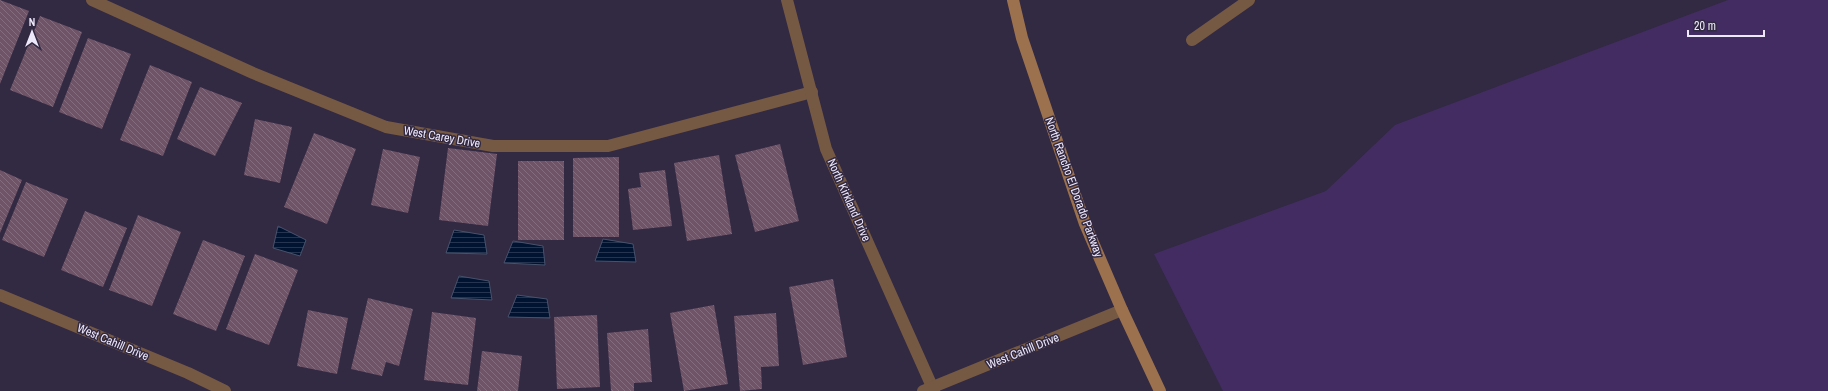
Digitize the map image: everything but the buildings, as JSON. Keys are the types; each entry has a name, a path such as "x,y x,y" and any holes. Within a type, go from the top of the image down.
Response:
{"street":[{"name":"West Carey Drive","path":"92,0 253,73 386,127 493,146 608,146 812,92"},
{"name":"North Kirkland Drive","path":"788,0 826,149 930,390"},
{"name":"North Rancho El Dorado Parkway","path":"1013,0 1022,38 1085,224 1122,310 1160,391"},
{"path":"1192,40 1249,0"},
{"name":"West Cahill Drive","path":"0,295 188,373 225,391"},
{"name":"West Cahill Drive","path":"930,390 1122,310"}],"shaded area":[{"path":"1728,0 1828,0 1828,391 1223,391 1154,254 1326,191 1395,125"}],"water":[{"path":"278,226 306,240 300,256 273,248"},
{"path":"454,230 484,235 487,254 446,253"},
{"path":"603,239 633,244 636,262 595,261"},
{"path":"513,241 543,246 545,265 504,263"},
{"path":"459,276 489,281 492,300 451,298"},
{"path":"517,295 547,299 550,318 508,317"}]}
